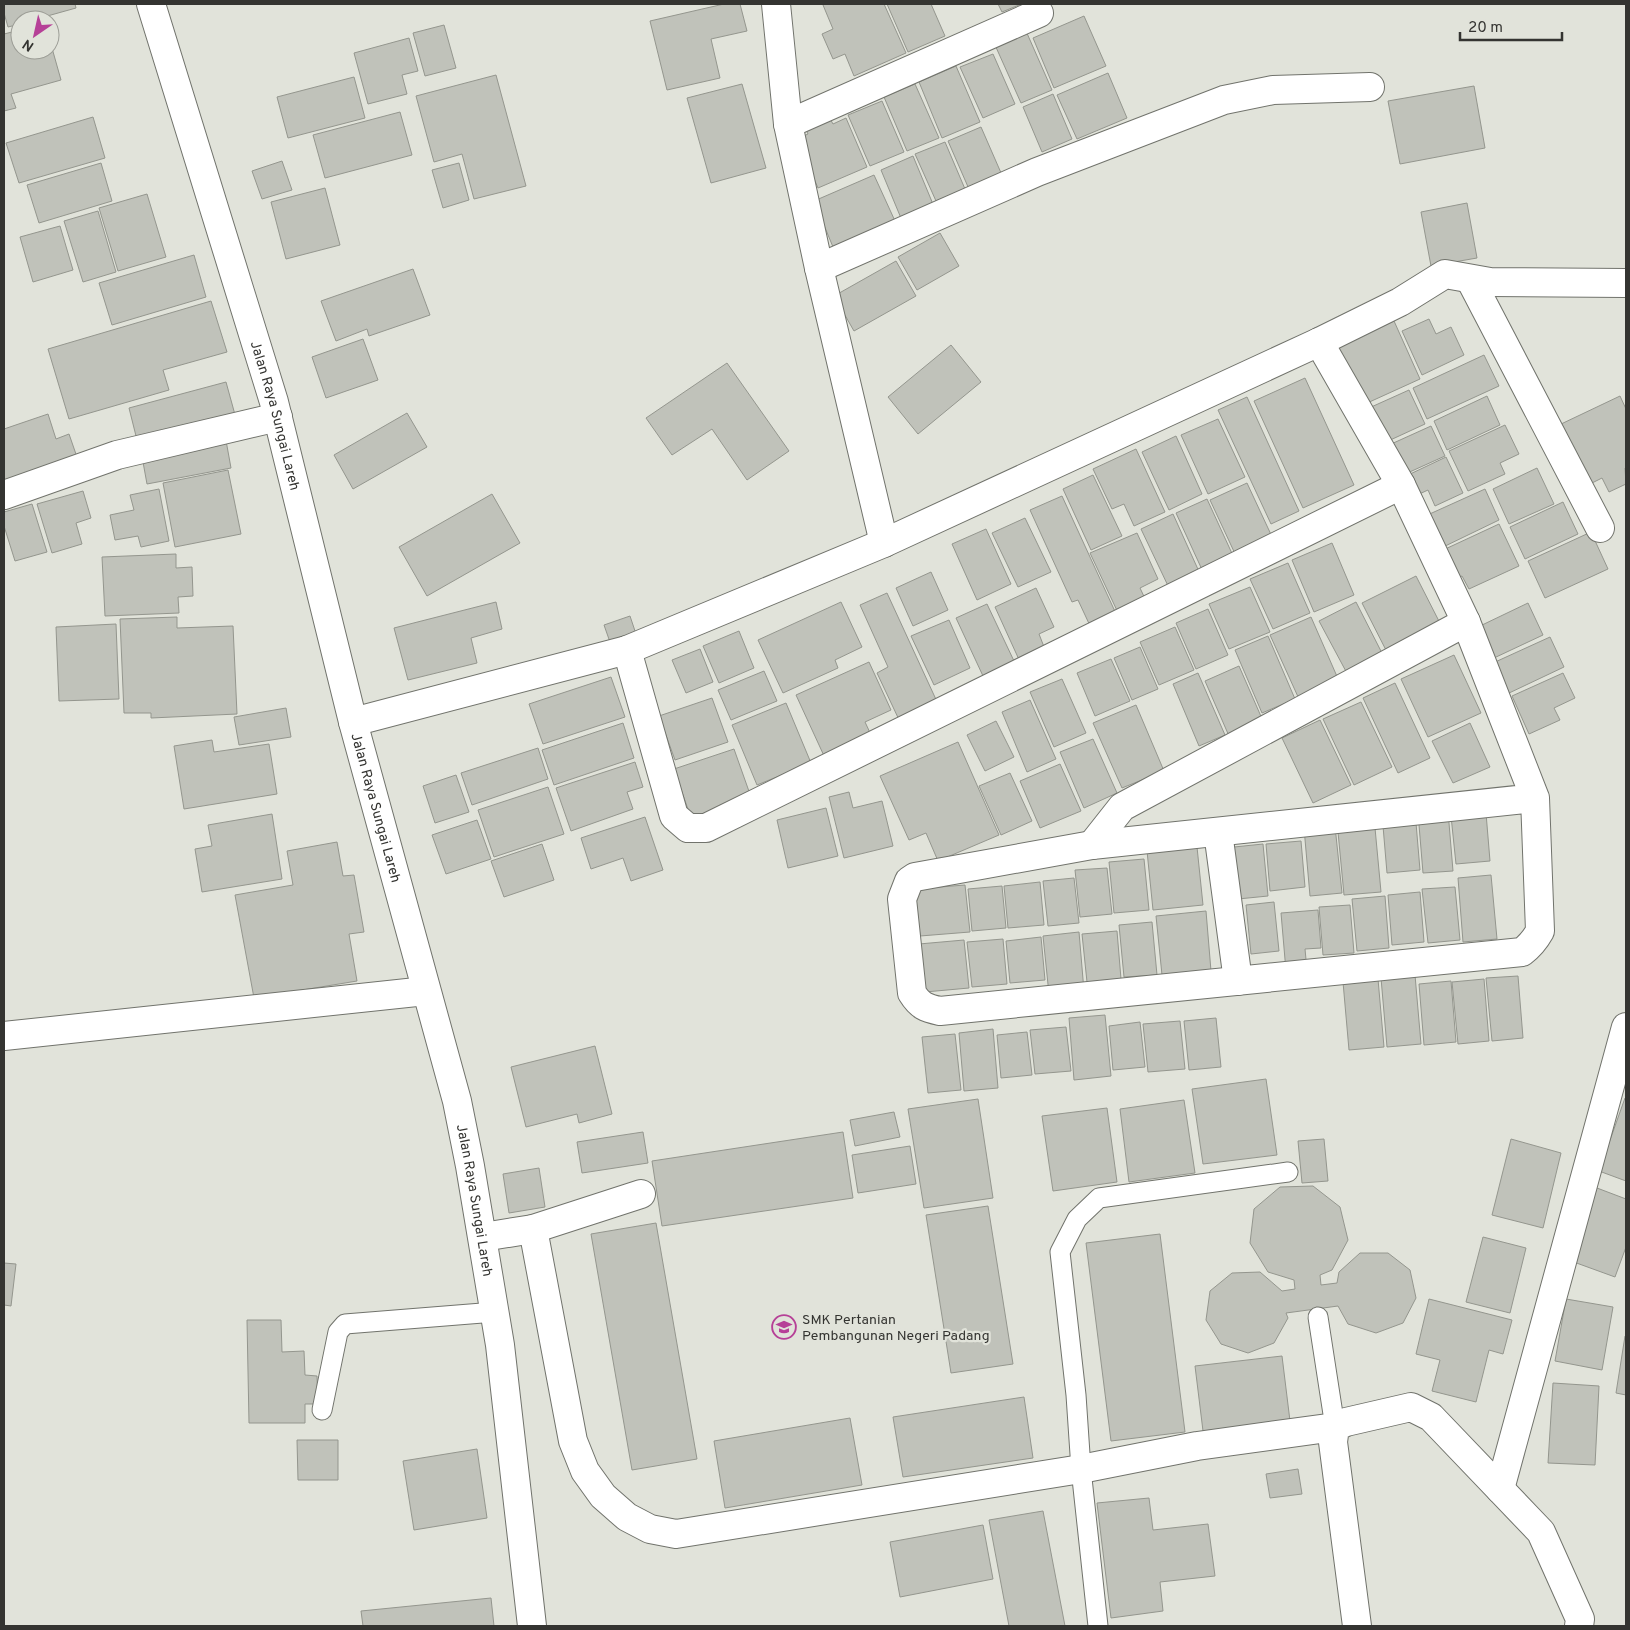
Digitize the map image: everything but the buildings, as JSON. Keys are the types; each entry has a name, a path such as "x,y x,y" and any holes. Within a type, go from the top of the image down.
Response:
{"street":[{"name":"Jalan Raya Sungai Lareh","path":"151,4 278,417 353,722 457,1102 483,1237 500,1345 532,1626"},
{"path":"776,4 788,124 884,543"},
{"path":"788,124 1039,13"},
{"path":"820,268 1038,172 1224,100 1273,90 1370,87"},
{"path":"353,722 627,650 884,543 1319,342 1400,302 1445,274 1490,282 1626,283"},
{"path":"1470,279 1600,528"},
{"path":"1319,342 1401,486 1466,622 1535,798 1540,931 1530,946 1522,952 940,1011 930,1009 918,1003 912,993 902,899 909,881 916,877 1092,846 1535,798"},
{"path":"4,495 116,456 278,417"},
{"path":"627,650 674,816 688,828 706,828 1401,486"},
{"path":"1092,846 1122,807 1466,622"},
{"path":"1218,832 1238,981"},
{"path":"4,1036 426,991"},
{"path":"1500,1489 1626,1027"},
{"path":"483,1237 533,1229 641,1194"},
{"path":"533,1229 573,1441 585,1471 603,1496 627,1517 650,1529 676,1534 1081,1469 1197,1446 1335,1427 1346,1422 1411,1407 1431,1417 1541,1532 1580,1618 1579,1626"},
{"path":"1335,1427 1333,1442 1357,1626"}],"lane":[{"path":"1098,1626 1060,1252 1077,1219 1099,1198 1288,1172"},
{"path":"322,1410 338,1332 345,1324 495,1312"},
{"path":"1318,1318 1335,1427"}],"place":[{"name":"SMK Pertanian Pembangunan Negeri Padang","path":"784,1327"}]}
